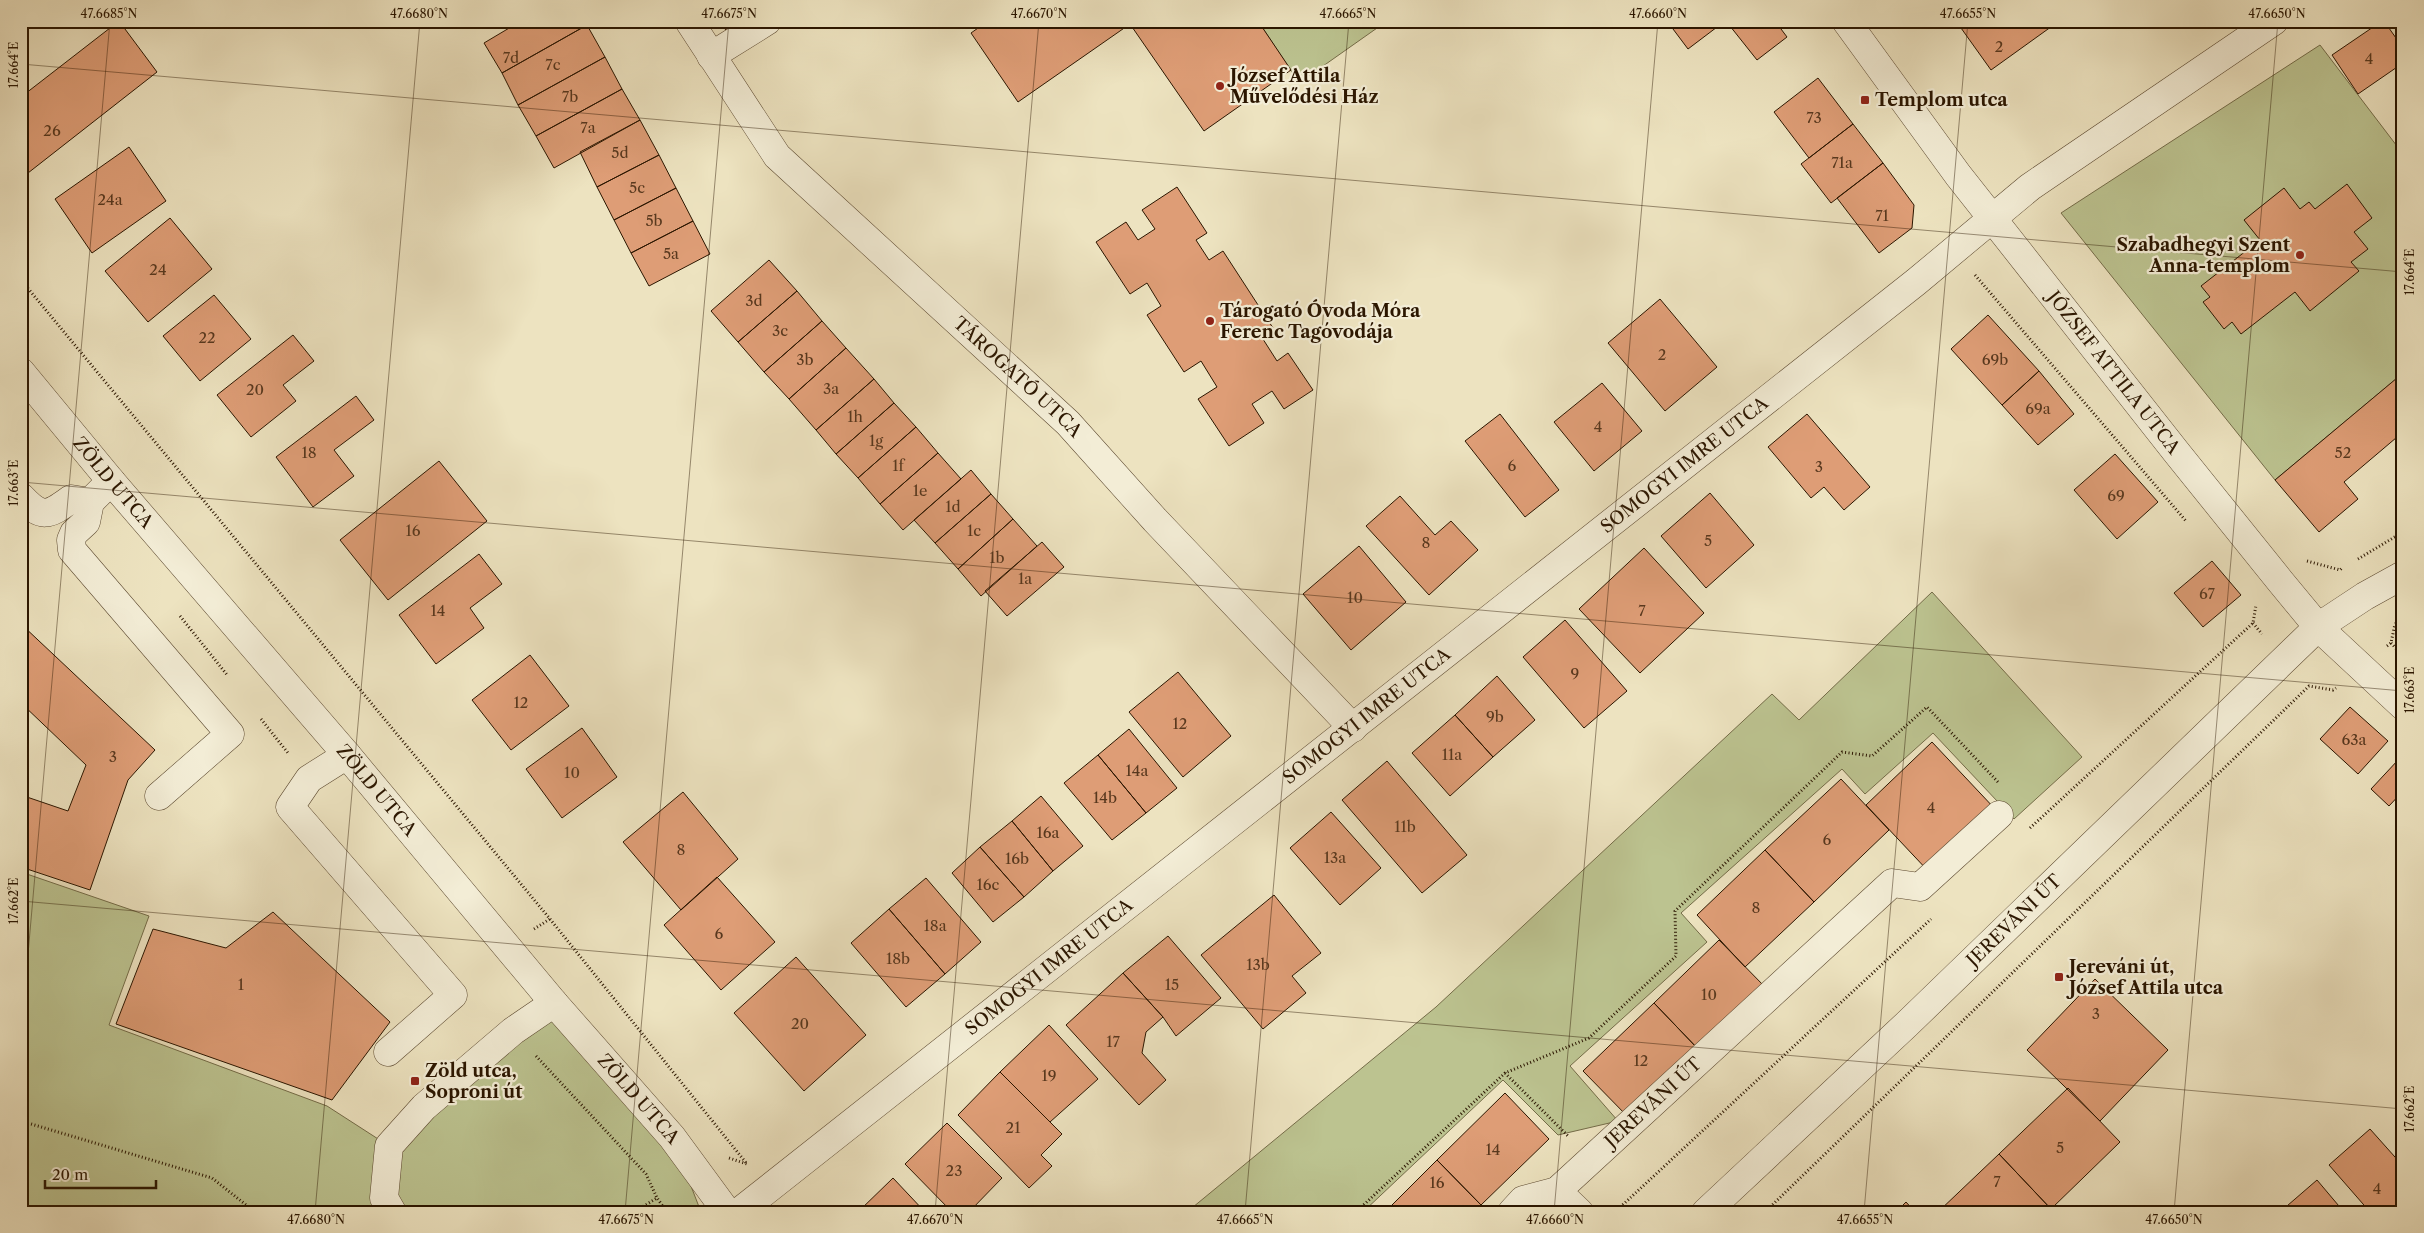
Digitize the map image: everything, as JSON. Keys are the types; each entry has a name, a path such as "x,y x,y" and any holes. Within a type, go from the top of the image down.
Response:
{"street":[{"name":"TÁROGATÓ UTCA","path":"689,21 777,156 1068,423 1162,527 1353,728"},
{"path":"711,56 767,21"},
{"name":"JÓZSEF ATTILA UTCA","path":"1846,21 1991,218 2177,454 2318,627 2403,706"},
{"path":"1991,218 2047,175 2274,21"},
{"name":"SOMOGYI IMRE UTCA","path":"739,1212 1916,282 1991,218"},
{"name":"ZÖLD UTCA","path":"21,372 111,481 347,755 554,1003 672,1137 727,1212"},
{"path":"111,481 90,502 86,522 74,533 71,540 72,550 230,734 159,796"},
{"path":"21,497 33,510 51,514 71,499 90,502"},
{"name":"JEREVÁNI ÚT","path":"1706,1212 1907,1024 2318,627 2365,596 2403,576"},
{"path":"347,755 309,779 290,807 453,995 388,1052"},
{"name":"JEREVÁNI ÚT","path":"1512,1212 1523,1200 1557,1191 1892,883 1920,888 1999,815"},
{"path":"392,1212 384,1198 389,1146 424,1107 513,1031 554,1003"},
{"path":"1557,1191 1579,1212"}],"path":[{"path":"1972,272 2192,528"},
{"path":"21,280 550,919 747,1164"},
{"path":"1765,1212 2309,686 2333,690 2363,668 2391,643 2395,624 2403,619"},
{"path":"2391,643 2403,656"},
{"path":"1356,1212 1504,1073 1589,1038 1676,956 1675,911 1842,752 1872,756 1927,707 2001,786"},
{"path":"2030,818 2035,824"},
{"path":"1504,1073 1592,1160"},
{"path":"21,1121 212,1178 255,1212"},
{"path":"634,1212 657,1198 667,1212"}],"green space":[{"path":"1258,21 1387,21 1299,83"},
{"path":"2320,45 2403,154 2403,373 2275,480 2061,213"},
{"path":"1932,592 2082,757 2014,819 1933,733 1865,794 1842,769 1681,913 1707,942 1570,1066 1618,1121 1558,1135 1503,1080 1363,1212 1187,1212 1436,1007 1772,694 1799,720"},
{"path":"21,872 149,916 109,1025 327,1106 389,1146 554,1003 672,1137 701,1212 148,1212 125,1207 123,1212 21,1212"}],"building":[{"path":"119,21 157,72 28,173 21,164 21,97"},
{"path":"521,21 585,21 587,25 502,73 484,43"},
{"path":"720,21 744,21 727,32"},
{"name":"József Attila Művelődési Ház","path":"988,21 1258,21 1291,70 1204,131 1130,24 1018,102 971,33"},
{"path":"1667,21 1725,21 1688,49"},
{"path":"1726,21 1775,21 1787,37 1757,60"},
{"path":"1956,21 2053,21 2055,24 1991,70"},
{"path":"2384,21 2403,48 2403,63 2358,94 2332,55"},
{"path":"587,25 605,57 518,105 502,73"},
{"path":"605,57 622,89 536,136 518,105"},
{"path":"1818,78 1853,124 1809,158 1774,112"},
{"path":"622,89 640,120 554,168 536,136"},
{"path":"640,120 659,155 597,187 580,152"},
{"path":"1853,124 1883,163 1831,203 1801,164"},
{"path":"129,147 166,201 92,253 55,199"},
{"path":"659,155 676,188 614,220 597,187"},
{"path":"1883,163 1914,205 1912,228 1879,253 1837,198"},
{"name":"Szabadhegyi Szent Anna-templom","path":"2347,184 2372,218 2354,232 2368,249 2351,262 2359,271 2310,311 2295,292 2241,334 2232,322 2224,329 2203,302 2210,297 2201,286 2260,240 2244,220 2284,188 2300,209 2309,202 2315,209"},
{"name":"Tárogató Óvoda Móra Ferenc Tagóvodája","path":"1177,187 1207,233 1196,240 1209,260 1223,251 1273,328 1261,336 1277,361 1288,353 1313,390 1284,409 1272,391 1252,404 1264,423 1229,446 1198,399 1217,387 1201,361 1184,372 1147,315 1161,306 1147,283 1130,294 1096,242 1126,222 1138,240 1155,229 1142,210"},
{"path":"676,188 693,221 631,253 614,220"},
{"path":"170,218 212,269 148,322 105,271"},
{"path":"693,221 710,254 649,286 631,253"},
{"path":"769,260 797,291 738,342 711,311"},
{"path":"797,291 822,321 764,372 738,342"},
{"path":"214,295 251,339 200,381 163,336"},
{"path":"1660,299 1717,367 1665,411 1608,343"},
{"path":"1988,315 2039,371 2002,405 1951,349"},
{"path":"822,321 846,348 789,399 764,372"},
{"path":"293,335 314,361 283,385 296,401 251,437 217,395"},
{"path":"846,348 874,379 816,430 789,399"},
{"path":"2039,371 2074,414 2038,445 2002,405"},
{"path":"2403,373 2403,432 2344,482 2358,499 2319,532 2275,480"},
{"path":"874,379 894,403 836,454 816,430"},
{"path":"1602,383 1642,431 1594,471 1554,422"},
{"path":"356,396 374,420 334,450 354,476 313,507 276,457"},
{"path":"894,403 916,427 858,478 836,454"},
{"path":"1500,414 1559,490 1525,517 1465,441"},
{"path":"1807,414 1870,487 1844,510 1824,487 1811,498 1768,447"},
{"path":"916,427 938,453 880,504 858,478"},
{"path":"938,453 961,479 903,530 880,504"},
{"path":"2115,454 2158,502 2117,539 2074,490"},
{"path":"439,461 487,521 388,600 340,540"},
{"path":"971,470 991,494 935,543 914,520"},
{"path":"1710,493 1754,545 1706,588 1661,536"},
{"path":"991,494 1013,519 958,569 935,543"},
{"path":"1400,496 1435,535 1451,521 1478,550 1429,595 1366,526"},
{"path":"1013,519 1037,546 981,596 958,569"},
{"path":"1042,542 1064,567 1007,616 985,591"},
{"path":"1359,546 1406,602 1351,650 1303,594"},
{"path":"1644,548 1704,613 1640,673 1579,609"},
{"path":"479,554 502,584 470,608 484,628 436,664 399,615"},
{"path":"2212,561 2241,595 2203,627 2174,593"},
{"path":"1565,620 1627,691 1584,728 1523,657"},
{"path":"21,624 155,750 128,780 90,890 21,867 21,795 68,811 86,765 21,703"},
{"path":"530,655 569,706 511,750 472,700"},
{"path":"1178,672 1231,736 1183,777 1129,712"},
{"path":"1497,676 1535,720 1493,757 1455,715"},
{"path":"2350,707 2388,741 2358,774 2320,739"},
{"path":"1455,715 1493,757 1450,796 1412,753"},
{"path":"582,728 617,777 562,818 526,769"},
{"path":"1129,729 1177,788 1146,813 1098,755"},
{"path":"1932,742 1996,810 1930,873 1866,805"},
{"path":"1098,755 1146,813 1112,840 1064,783"},
{"path":"2399,759 2403,762 2403,791 2389,806 2371,789"},
{"path":"1387,761 1467,855 1422,893 1342,800"},
{"path":"1841,779 1889,830 1814,902 1765,850"},
{"path":"683,792 738,859 681,910 623,842"},
{"path":"1041,796 1083,846 1053,871 1012,821"},
{"path":"1331,812 1381,868 1340,905 1290,848"},
{"path":"1012,821 1053,871 1024,897 980,847"},
{"path":"980,847 1024,897 993,922 952,873"},
{"path":"1765,850 1814,902 1745,967 1697,915"},
{"path":"717,877 775,942 721,990 664,925"},
{"path":"926,878 981,942 945,974 889,909"},
{"path":"1274,895 1321,953 1292,976 1306,993 1263,1029 1201,955"},
{"path":"889,909 945,974 906,1007 851,943"},
{"path":"273,912 390,1022 332,1100 116,1024 153,929 226,948"},
{"path":"1168,936 1221,998 1176,1036 1163,1017 1123,973"},
{"path":"1719,940 1765,987 1699,1050 1654,1003"},
{"path":"796,957 866,1035 804,1091 734,1013"},
{"path":"1123,973 1163,1017 1146,1032 1142,1053 1166,1080 1139,1105 1066,1025"},
{"path":"2095,979 2168,1050 2100,1121 2027,1050"},
{"path":"1654,1003 1699,1050 1629,1118 1583,1071"},
{"path":"1049,1025 1098,1079 1050,1122 1000,1072"},
{"path":"1000,1072 1062,1134 1041,1155 1052,1166 1029,1188 958,1115"},
{"path":"2068,1088 2120,1142 2051,1209 1999,1154"},
{"path":"1505,1093 1549,1139 1481,1205 1437,1160"},
{"path":"947,1123 1002,1178 969,1212 952,1212 905,1164"},
{"path":"2370,1129 2403,1166 2403,1212 2370,1212 2329,1165"},
{"path":"1999,1154 2051,1209 2048,1212 1938,1212"},
{"path":"1437,1160 1481,1205 1474,1212 1385,1212"},
{"path":"893,1178 925,1212 858,1212"},
{"path":"2317,1180 2344,1212 2280,1212"},
{"path":"1906,1202 1915,1212 1896,1212"},
{"path":"124,1207 148,1212 123,1212"}],"place":[{"name":"József Attila Művelődési Ház","path":"1220,86"},
{"name":"Templom utca","path":"1865,100"},
{"name":"Szabadhegyi Szent Anna-templom","path":"2300,255"},
{"name":"Tárogató Óvoda Móra Ferenc Tagóvodája","path":"1210,321"},
{"name":"Jereváni út, József Attila utca","path":"2059,977"},
{"name":"Zöld utca, Soproni út","path":"415,1081"}]}
